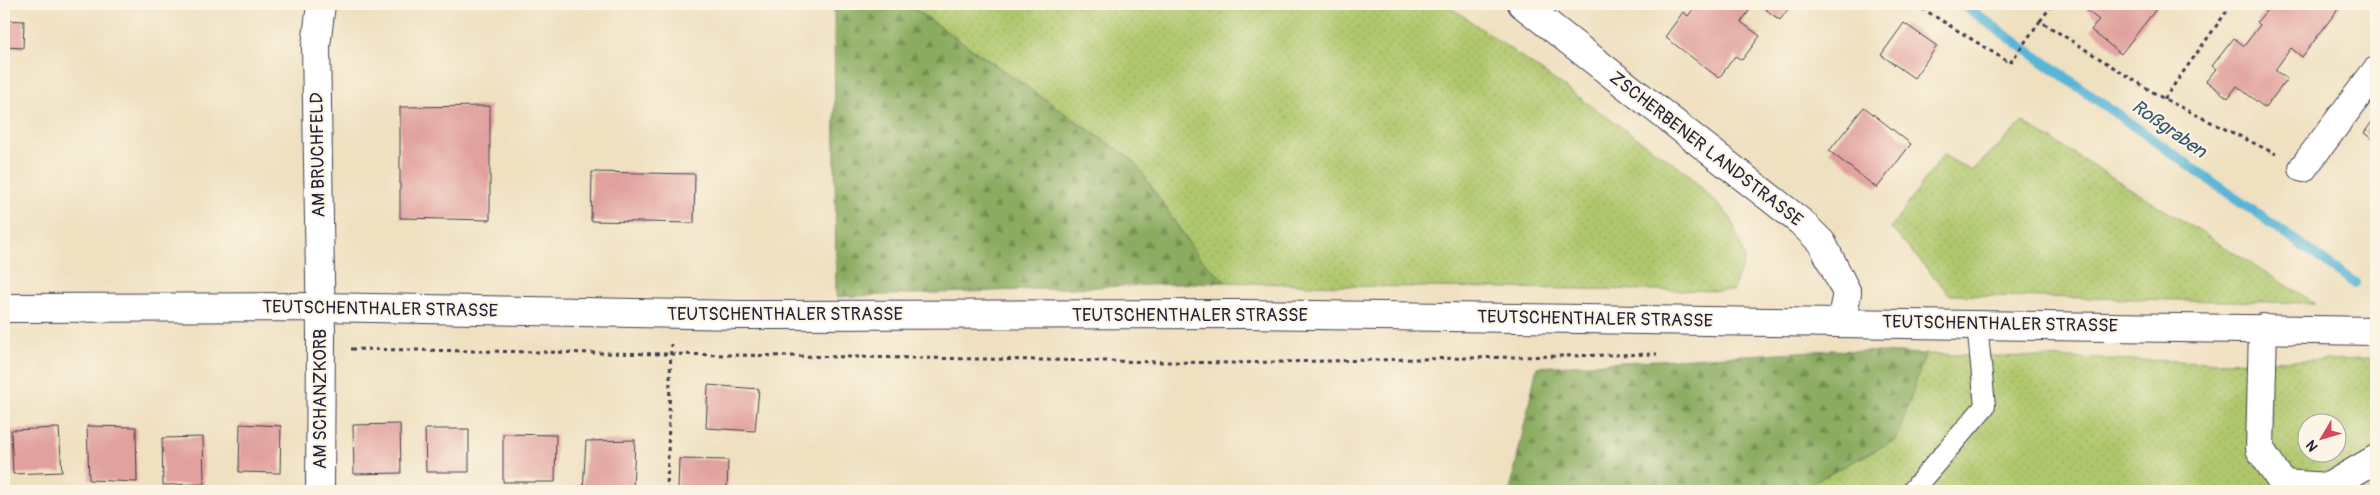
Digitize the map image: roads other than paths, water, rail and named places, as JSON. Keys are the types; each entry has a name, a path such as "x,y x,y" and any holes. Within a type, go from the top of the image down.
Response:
{"street":[{"name":"AM BRUCHFELD","path":"320,307 316,46 321,4"},
{"name":"ZSCHERBENER LANDSTRASSE","path":"1522,4 1801,222 1822,243 1846,293 1841,322"},
{"path":"2303,168 2376,71"},
{"name":"TEUTSCHENTHALER STRASSE","path":"4,308 320,307 671,314 1245,314 2376,331"},
{"name":"AM SCHANZKORB","path":"320,307 320,491"},
{"path":"2263,328 2260,449 2283,484 2328,487 2376,459"}],"lane":[{"path":"1912,491 1985,406 1976,324"}],"waterway":[{"name":"Roßgraben","path":"1962,4 2355,283"}]}
